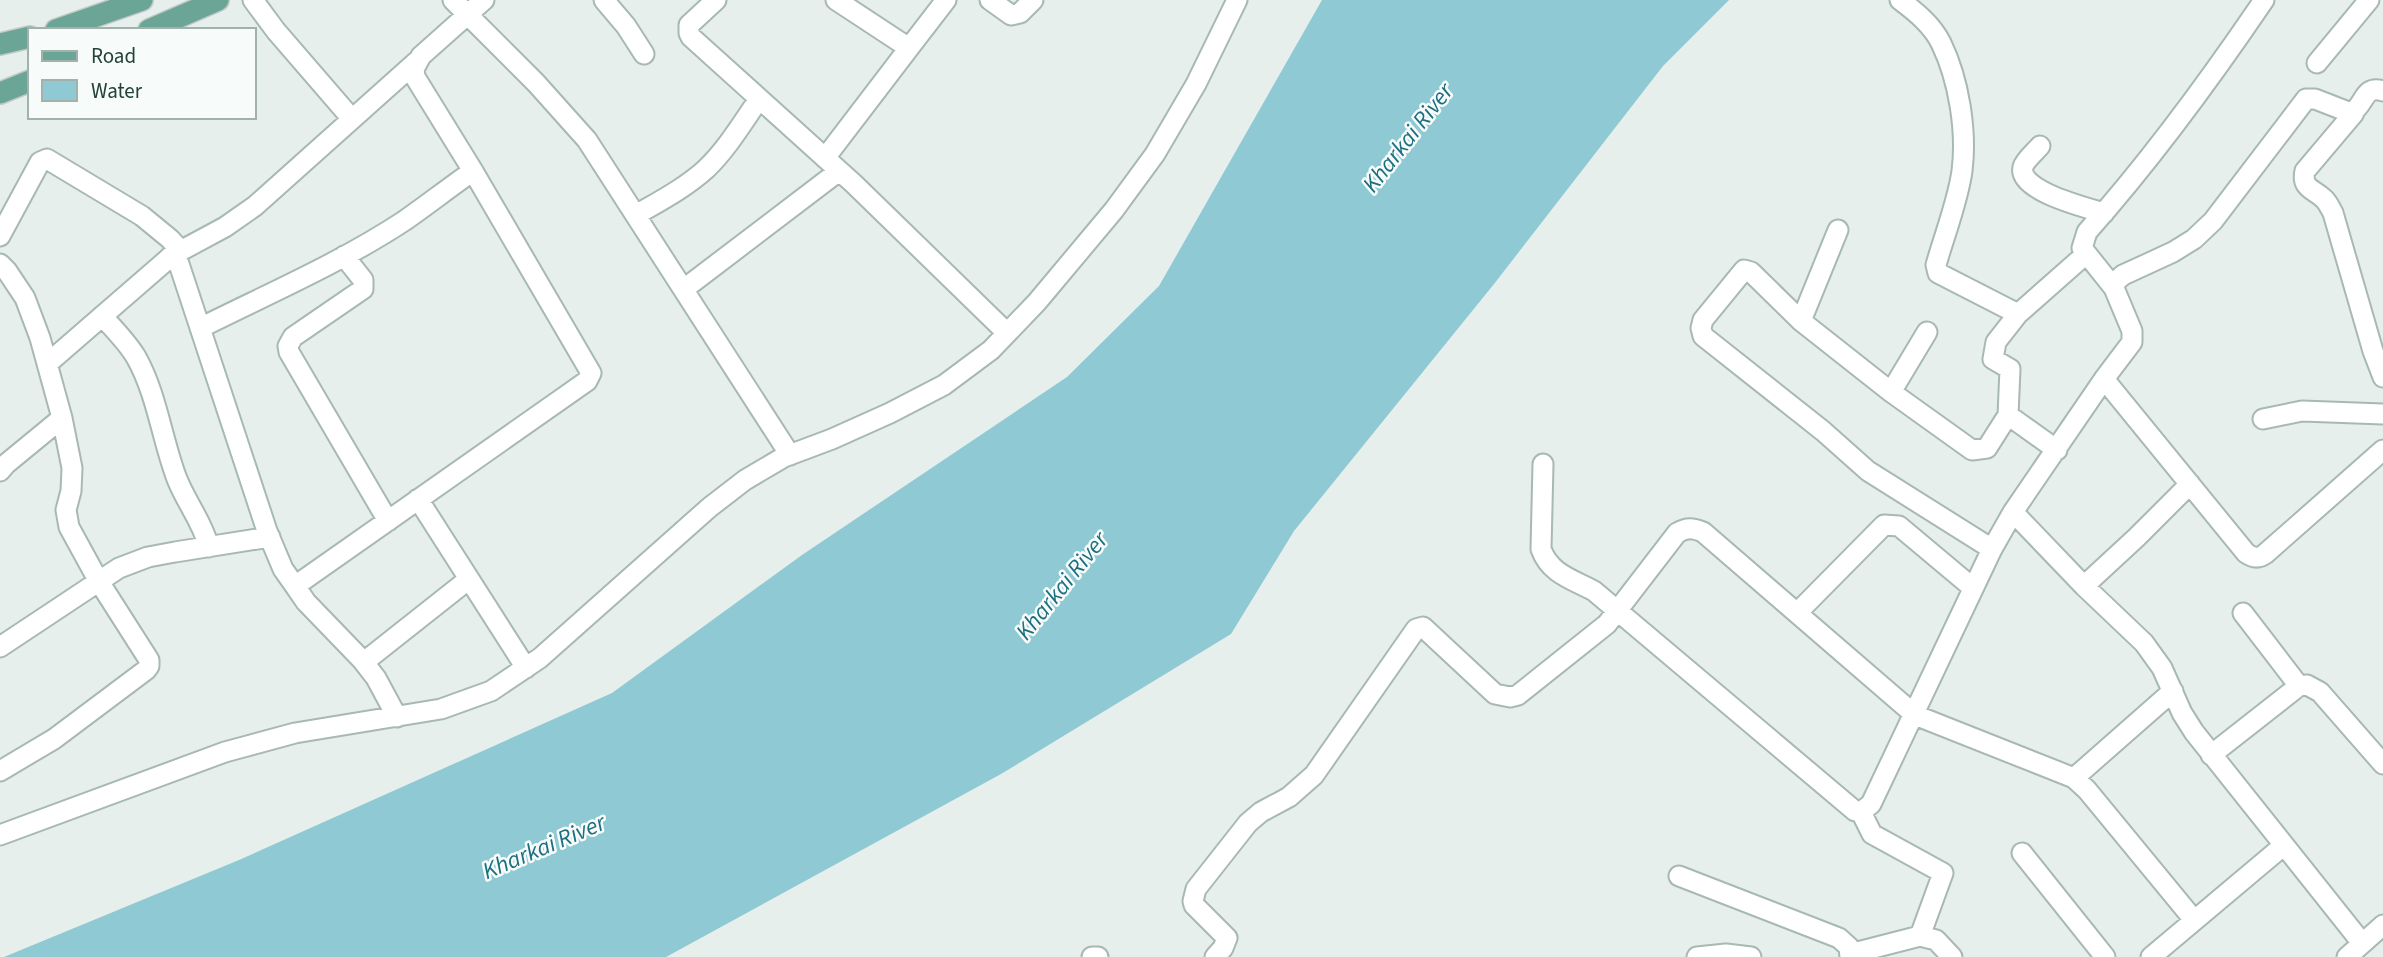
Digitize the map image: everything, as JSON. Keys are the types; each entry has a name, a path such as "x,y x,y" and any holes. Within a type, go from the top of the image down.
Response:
{"main road":[{"path":"60,28 112,5 142,0"},
{"path":"154,28 218,0"},
{"path":"0,44 28,37"},
{"path":"0,93 28,82"}],"street":[{"path":"253,0 288,46 352,119"},
{"path":"453,0 567,116 587,140 790,455"},
{"path":"47,364 176,254 225,227 255,206 484,0"},
{"path":"604,0 626,26 644,54"},
{"path":"716,0 692,21 689,33 832,164 1007,333"},
{"path":"836,0 909,48"},
{"path":"684,289 832,164 909,48 946,0"},
{"path":"990,0 1011,15 1020,13 1033,0"},
{"path":"0,835 225,752 296,733 441,709 491,691 526,668 710,507 745,480 790,455 890,413 944,385 990,350 1037,302 1114,210 1155,154 1196,84 1237,0"},
{"path":"1900,0 1926,22 1941,43 1955,85 1963,152 1962,174 1936,265 1938,273 2018,314"},
{"path":"1543,464 1541,549 1545,561 1564,577 1594,590 1855,811 1861,812 1871,804 1992,549 2104,379 2129,350 2133,336 2127,315 2114,288 2082,248 2083,240 2204,89 2264,0"},
{"path":"2317,63 2369,0"},
{"path":"295,586 587,381 591,373 473,170 415,77 416,62"},
{"path":"2383,91 2373,88 2367,91 2354,113 2305,172 2304,179 2307,187 2322,197 2333,213 2383,377"},
{"path":"2114,288 2118,279 2184,246 2213,221 2306,99 2311,97 2354,113"},
{"path":"636,215 684,186 707,168 759,99"},
{"path":"2040,146 2023,165 2023,173 2031,184 2054,198 2104,213"},
{"path":"0,236 40,162 47,159 142,216 170,239 283,569 306,602 364,662 397,717"},
{"path":"200,328 344,256 403,221 473,170"},
{"path":"1801,321 1838,230"},
{"path":"1992,549 1868,471 1823,431 1703,336 1701,328 1707,314 1744,270 1751,272 1801,321 1891,391 1972,450 1987,448 2008,415 2010,369 1993,359 1996,342 2018,314 2086,254"},
{"path":"344,256 363,280 363,289 293,337 288,346 289,352 388,520"},
{"path":"0,264 25,298 62,418 72,468 71,491 66,510 69,527 98,580 147,654 149,666 54,739 0,771"},
{"path":"102,316 126,342 143,370 176,476 204,527 209,547"},
{"path":"1891,391 1927,332"},
{"path":"2104,379 2252,557 2260,558 2383,450"},
{"path":"2263,419 2302,411 2383,414"},
{"path":"2008,415 2057,450"},
{"path":"0,471 33,440 62,418"},
{"path":"2084,586 2190,484"},
{"path":"418,499 526,668"},
{"path":"2014,512 2084,586 2144,643 2162,667 2182,713 2211,755 2362,943"},
{"path":"1797,613 1884,524 1899,526 1973,588"},
{"path":"1215,957 1227,938 1194,905 1196,889 1248,822 1289,797 1314,775 1416,629 1423,627 1495,694 1510,697 1518,695 1594,635 1618,611 1677,533 1685,528 1703,532 1914,715 2074,778 2087,790 2194,920"},
{"path":"0,647 119,568 148,557 270,537"},
{"path":"364,662 469,579"},
{"path":"2243,613 2299,686"},
{"path":"2211,755 2299,686 2306,685 2320,692 2383,764"},
{"path":"2074,778 2173,691"},
{"path":"1861,812 1872,834 1943,873 1920,936"},
{"path":"2151,957 2283,846"},
{"path":"2022,853 2105,957"},
{"path":"1679,876 1839,938 1845,942 1850,955 1920,936 1936,940 1952,957"},
{"path":"2347,957 2383,925"},
{"path":"1697,957 1726,954 1751,957"},
{"path":"1092,957 1098,957"}],"water":[{"name":"Kharkai River","path":"1322,0 1729,0 1663,66 1494,284 1294,531 1231,634 1001,774 666,957 4,957 239,860 612,693 802,555 1067,377 1159,286"}]}
